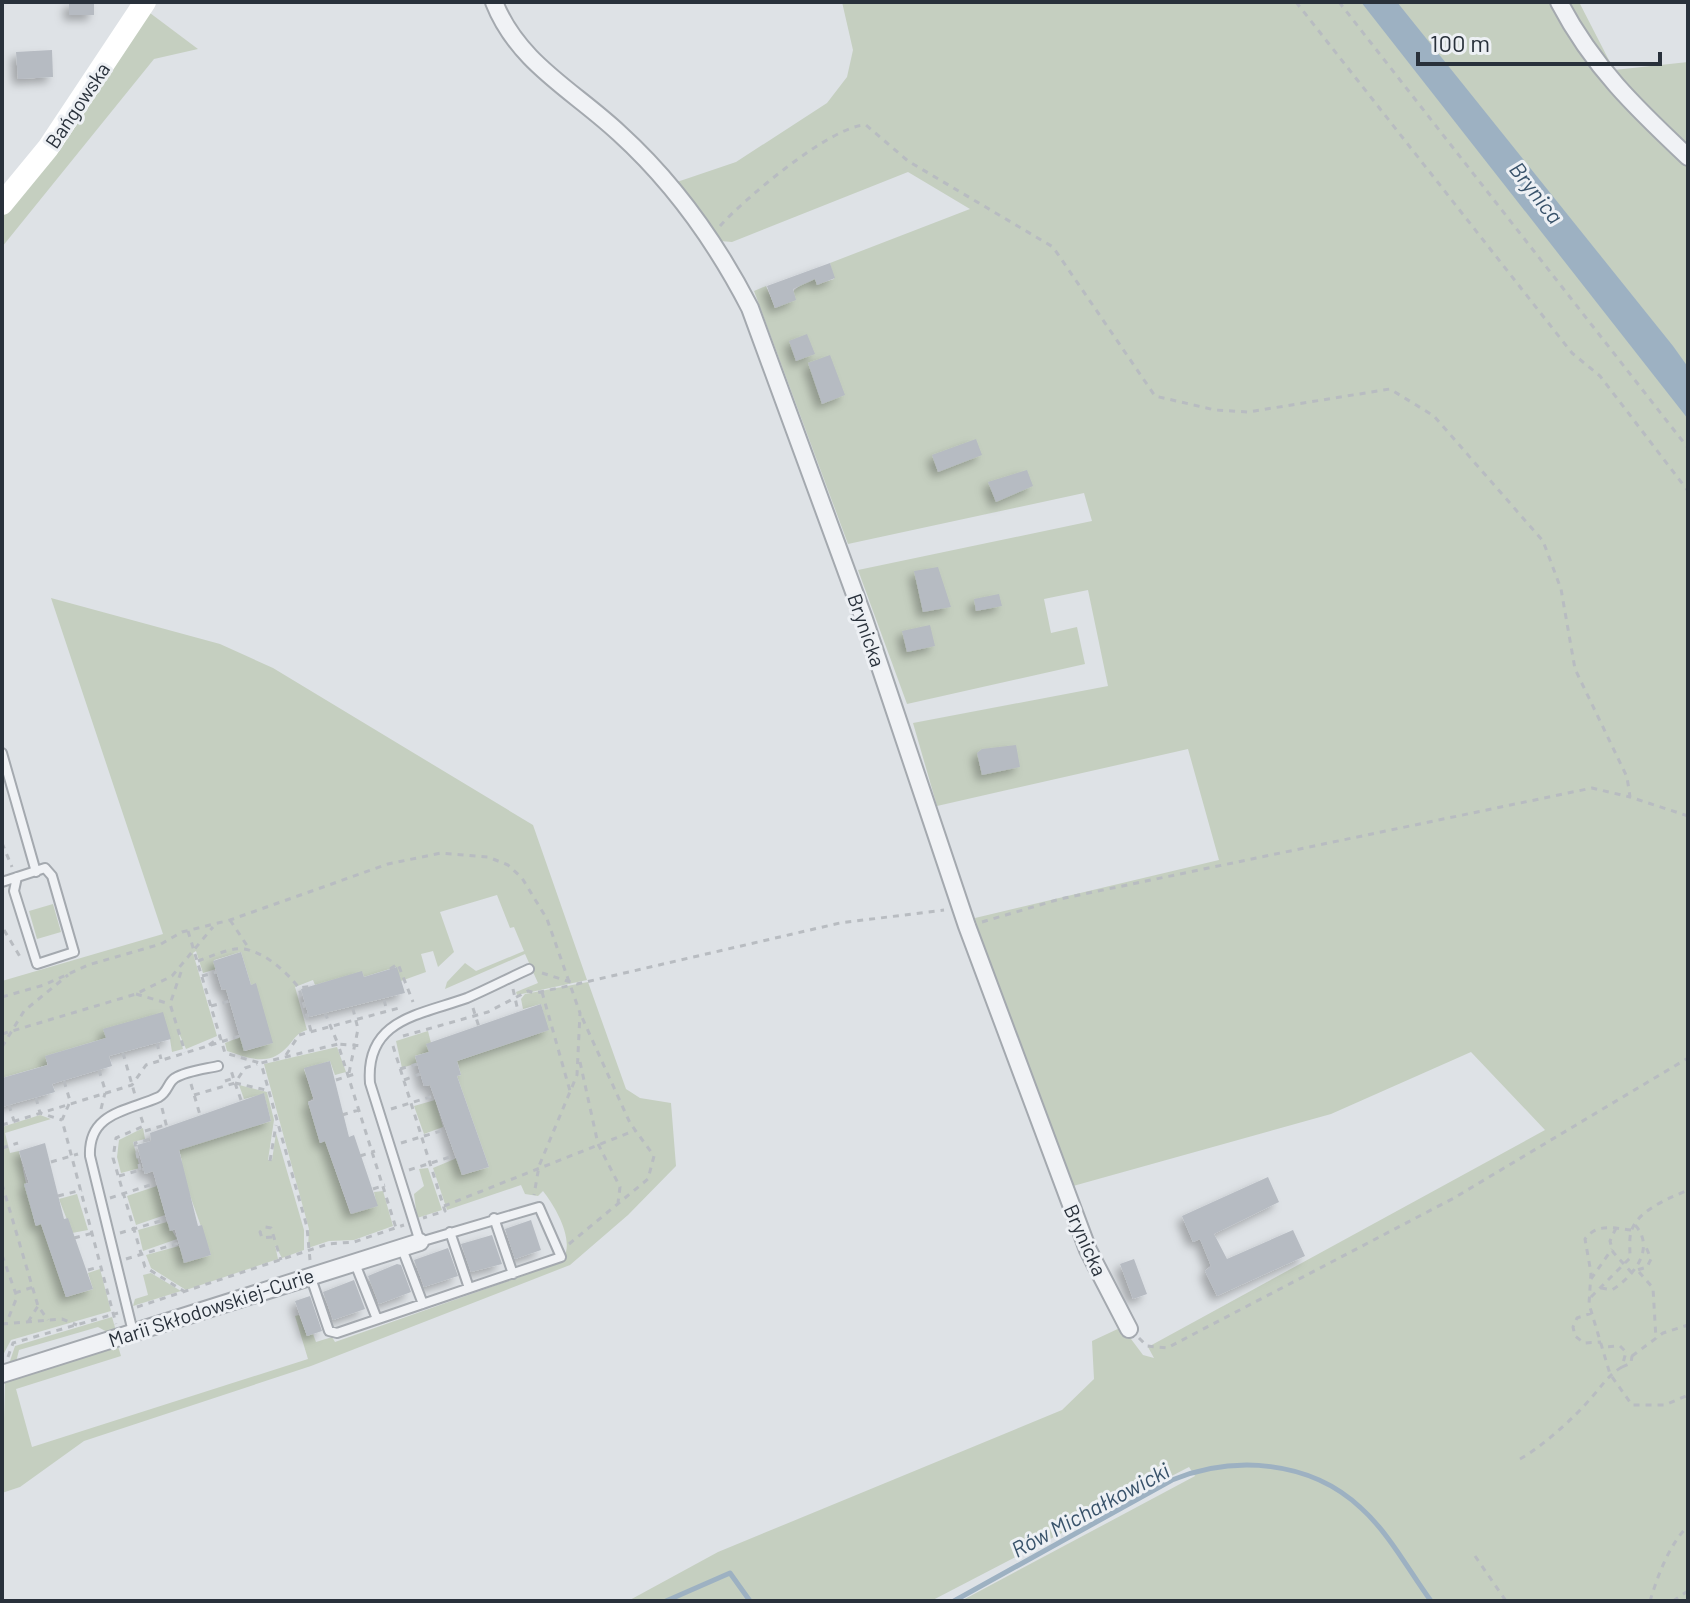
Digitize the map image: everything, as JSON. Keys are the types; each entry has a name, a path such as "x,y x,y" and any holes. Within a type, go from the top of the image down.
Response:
{"street":[{"name":"Bańgowska","path":"2,204 48,148 145,2"},
{"name":"Brynicka","path":"494,2 519,49 619,133 672,185 709,237 750,308 864,619 960,908 1083,1237 1129,1329"},
{"path":"1559,2 1577,36 1619,92 1688,157"},
{"name":"Marii Skłodowskiej-Curie","path":"2,1374 400,1245 420,1242"}],"lane":[{"path":"2,753 5,775 36,872"},
{"path":"2,882 17,877 36,872 45,868 52,876 74,952 37,964 14,891 17,877"},
{"path":"310,1275 329,1331 337,1333 561,1257 546,1216 535,1207 420,1242 370,1083 369,1065 386,1038 402,1021 470,996 529,969"},
{"path":"134,1333 119,1262 90,1156 90,1143 102,1121 137,1103 166,1093 173,1078 218,1066"},
{"path":"494,1218 513,1274"},
{"path":"450,1232 469,1288"},
{"path":"400,1245 423,1304"},
{"path":"354,1261 377,1319"}],"path":[{"path":"1296,2 1572,353 1600,376 1688,491"},
{"path":"1339,2 1688,448"},
{"path":"709,237 737,207 822,142 852,125 866,125 908,161 1053,247 1155,396 1215,410 1248,412 1390,389 1434,416 1543,541 1561,589 1575,669 1627,777 1630,797"},
{"path":"967,926 1075,896 1592,788 1688,816"},
{"path":"2,843 12,868"},
{"path":"2,997 161,944 188,931 230,920 327,883 420,855 488,857 508,865 522,878 556,936 574,984 580,1013 636,1130 651,1148 653,1166 648,1179 560,1252"},
{"path":"412,1222 445,1211 404,1080 386,1038 475,1015 528,991 542,992 840,923 960,908"},
{"path":"230,920 251,952"},
{"path":"185,1052 170,1004 182,969 215,925"},
{"path":"2,930 14,926"},
{"path":"188,931 241,1100"},
{"path":"198,961 237,949 251,952 285,969 299,988 311,1031"},
{"path":"390,969 398,964 414,1004"},
{"path":"2,1034 136,994 182,969"},
{"path":"529,969 574,984"},
{"path":"2,1047 24,1011 74,971"},
{"path":"202,976 217,972"},
{"path":"299,988 313,986"},
{"path":"542,992 570,1091"},
{"path":"136,994 170,1004"},
{"path":"515,999 518,1011"},
{"path":"384,1000 388,1013"},
{"path":"211,1006 230,1001"},
{"path":"286,1055 299,1035 421,1002"},
{"path":"350,1075 356,1020 352,1005"},
{"path":"2,1360 8,1358 13,1343 127,1311 328,1244 354,1242 398,1227 362,1110 325,1013"},
{"path":"535,1207 539,1166 577,1075 580,1013"},
{"path":"475,1015 479,1027"},
{"path":"133,1088 146,1065 240,1036"},
{"path":"157,1043 167,1066"},
{"path":"194,1095 235,1080 245,1068 286,1055 338,1044 366,1046"},
{"path":"123,1053 133,1088"},
{"path":"225,1053 259,1063"},
{"path":"578,1055 598,1144 620,1187 618,1203"},
{"path":"1129,1329 1147,1346 1167,1348 1454,1198 1688,1058"},
{"path":"259,1063 307,1227 307,1251"},
{"path":"400,1069 417,1064"},
{"path":"99,1070 106,1093"},
{"path":"188,1074 200,1115"},
{"path":"404,1080 420,1074"},
{"path":"336,1080 350,1075"},
{"path":"225,1081 235,1080 268,1091"},
{"path":"64,1081 70,1104 62,1120 113,1314"},
{"path":"2,1125 106,1093 133,1088"},
{"path":"401,1105 433,1096"},
{"path":"36,1098 40,1113"},
{"path":"119,1176 142,1169 135,1143 149,1139 137,1103"},
{"path":"9,1105 14,1121"},
{"path":"342,1115 362,1110"},
{"path":"40,1113 62,1120"},
{"path":"165,1118 166,1126 116,1138 113,1158 145,1267 185,1292"},
{"path":"270,1161 276,1122"},
{"path":"413,1140 444,1130"},
{"path":"444,1206 636,1130"},
{"path":"2,1148 18,1143"},
{"path":"360,1156 374,1151"},
{"path":"421,1166 456,1155"},
{"path":"51,1162 71,1156"},
{"path":"124,1194 156,1183"},
{"path":"2,1184 38,1306 48,1320"},
{"path":"373,1189 384,1185"},
{"path":"58,1196 80,1190"},
{"path":"1591,1297 1630,1258 1631,1230 1635,1225 1653,1208 1688,1190"},
{"path":"134,1229 167,1219"},
{"path":"1616,1228 1610,1241 1612,1249 1631,1272 1639,1272 1647,1267 1651,1259 1643,1234 1635,1225"},
{"path":"1631,1230 1592,1230 1585,1239 1593,1313 1610,1374 1632,1405 1665,1405 1688,1394"},
{"path":"74,1238 92,1233"},
{"path":"272,1237 281,1260"},
{"path":"119,1262 179,1243"},
{"path":"1600,1288 1612,1290 1631,1272 1646,1247"},
{"path":"1591,1279 1612,1249"},
{"path":"2,1255 16,1304 4,1324"},
{"path":"88,1270 100,1266"},
{"path":"1639,1272 1653,1288 1656,1339"},
{"path":"15,1293 33,1287"},
{"path":"28,1322 38,1306"},
{"path":"1593,1313 1577,1318 1573,1327 1575,1336 1584,1343 1620,1346 1632,1356"},
{"path":"4,1324 62,1319 77,1325"},
{"path":"1520,1459 1536,1450 1568,1421 1610,1374 1631,1363 1632,1356 1656,1339 1688,1325"},
{"path":"1622,1367 1626,1352"},
{"path":"1650,1601 1655,1580 1679,1535 1688,1526"},
{"path":"1475,1556 1506,1601"},
{"path":"1673,1601 1688,1591"}],"green space":[{"path":"842,2 1579,2 1614,70 1688,62 1688,1601 961,1601 1195,1476 1189,1467 931,1601 628,1601 718,1552 1062,1410 1094,1379 1092,1341 1122,1327 1143,1355 1154,1358 1148,1347 1545,1130 1471,1052 1331,1114 1066,1188 978,938 975,918 1219,860 1188,749 937,806 913,723 1108,686 1088,590 1044,599 1051,633 1077,627 1085,664 907,704 858,570 1092,521 1084,493 848,544 754,291 766,286 775,308 810,276 811,269 817,284 834,279 830,263 970,209 908,172 732,242 720,241 677,182 736,162 827,103 847,77 853,50"},
{"path":"150,13 198,49 154,59 2,247 2,217 59,151"},
{"path":"51,598 220,644 273,668 533,825 587,980 517,995 516,992 538,983 525,954 445,989 447,982 465,963 476,971 524,951 514,927 510,928 497,895 440,912 454,952 438,967 433,951 421,954 426,972 401,981 396,967 364,977 362,972 315,985 313,980 295,987 307,1030 296,1036 276,1056 256,1059 227,1051 225,1043 240,1037 245,1051 272,1043 255,984 251,985 241,952 214,960 216,969 203,973 196,951 193,953 217,1036 186,1049 178,1031 183,1049 172,1052 170,1039 106,1038 46,1056 47,1065 2,1078 2,981 163,934"},
{"path":"53,904 61,932 37,939 29,911"},
{"path":"588,982 626,1089 640,1098 671,1103 676,1166 628,1215 570,1265 311,1366 84,1441 20,1487 2,1493 5,1382 118,1346 121,1356 16,1389 32,1447 308,1359 295,1316 299,1315 307,1336 313,1334 316,1342 332,1337 335,1342 525,1275 564,1257 565,1232 543,1191 538,1196 525,1194 521,1185 447,1210 433,1168 457,1158 462,1175 489,1167 457,1076 461,1075 457,1061 548,1030 541,1004 523,1009 521,999 525,994"},
{"path":"428,1031 431,1043 427,1044 429,1052 415,1056 417,1063 402,1068 396,1041"},
{"path":"337,1047 346,1072 335,1075 330,1061 304,1069 313,1098 308,1102 320,1143 325,1141 350,1213 377,1206 374,1192 383,1191 393,1226 354,1240 329,1241 308,1248 309,1229 264,1064"},
{"path":"239,1085 267,1092 274,1120 268,1160 272,1160 276,1133 304,1230 304,1250 282,1258 275,1245 278,1259 186,1290 151,1268 146,1255 179,1246 185,1262 211,1255 179,1164 182,1162 179,1149 271,1121 264,1094 244,1099"},
{"path":"435,1100 443,1127 424,1134 414,1106"},
{"path":"40,1115 51,1119 5,1133 10,1153 19,1151 35,1225 41,1224 66,1297 93,1289 88,1273 100,1269 111,1311 11,1340 2,1357 2,1127"},
{"path":"143,1128 145,1139 133,1142 140,1168 121,1173 117,1157 119,1140"},
{"path":"428,1168 442,1210 417,1218 414,1194 424,1186 419,1169"},
{"path":"157,1186 165,1215 136,1225 127,1196"},
{"path":"77,1194 88,1230 72,1233 59,1199"},
{"path":"167,1222 177,1239 143,1251 138,1230"},
{"path":"151,1273 181,1291 133,1306 135,1299 148,1295 143,1275"},
{"path":"112,1317 116,1331 109,1333 98,1327 19,1350 16,1362 2,1366 10,1361 15,1346"}],"water":[{"name":"Brynica","path":"1361,2 1397,2 1673,346 1688,367 1688,419"}],"building":[{"path":"69,2 94,2 94,15 69,15"},
{"path":"52,50 53,77 18,79 16,52"},
{"path":"830,263 835,278 817,285 815,279 793,289 796,300 775,308 767,286"},
{"path":"807,334 815,354 796,361 789,341"},
{"path":"830,355 845,395 822,404 808,363"},
{"path":"976,439 982,455 938,472 932,455"},
{"path":"1027,470 1033,486 996,502 988,482"},
{"path":"938,567 951,607 923,612 914,571"},
{"path":"999,594 1002,606 976,611 974,599"},
{"path":"930,625 935,646 907,652 902,631"},
{"path":"1016,745 1020,767 982,775 977,753 982,749"},
{"path":"241,952 251,985 256,983 273,1043 244,1051 226,989 222,990 213,961"},
{"path":"397,967 405,993 309,1017 301,989 362,971 364,977"},
{"path":"541,1004 549,1030 457,1061 461,1075 457,1076 489,1167 462,1175 430,1085 424,1086 415,1056 429,1052 426,1044"},
{"path":"163,1012 171,1039 109,1056 112,1066 52,1084 55,1092 2,1107 2,1078 48,1065 45,1056 106,1038 103,1029"},
{"path":"330,1061 349,1137 354,1135 378,1206 351,1214 325,1141 320,1143 308,1102 314,1100 304,1068"},
{"path":"264,1093 271,1121 179,1150 198,1226 202,1225 211,1255 184,1263 175,1229 170,1231 153,1171 145,1174 137,1145 151,1141 150,1133"},
{"path":"45,1143 64,1219 68,1218 93,1289 66,1297 41,1224 36,1226 24,1184 29,1183 19,1151"},
{"path":"1268,1177 1279,1202 1214,1234 1227,1259 1293,1230 1305,1256 1217,1296 1205,1271 1211,1266 1200,1239 1193,1242 1182,1216"},
{"path":"531,1220 541,1250 515,1259 505,1229"},
{"path":"492,1235 502,1264 471,1272 461,1244"},
{"path":"448,1248 458,1276 424,1287 414,1260"},
{"path":"1134,1259 1147,1294 1133,1299 1120,1264"},
{"path":"401,1265 411,1292 379,1304 368,1276"},
{"path":"354,1280 365,1309 333,1320 323,1292"},
{"path":"310,1296 322,1331 307,1336 295,1301"}],"waterway":[{"name":"Rów Michałkowicki","path":"954,1601 1172,1480 1196,1472 1246,1465 1295,1471 1341,1492 1381,1529 1431,1601"},
{"name":"Rów Michałkowicki","path":"666,1601 730,1573 750,1601"}]}
